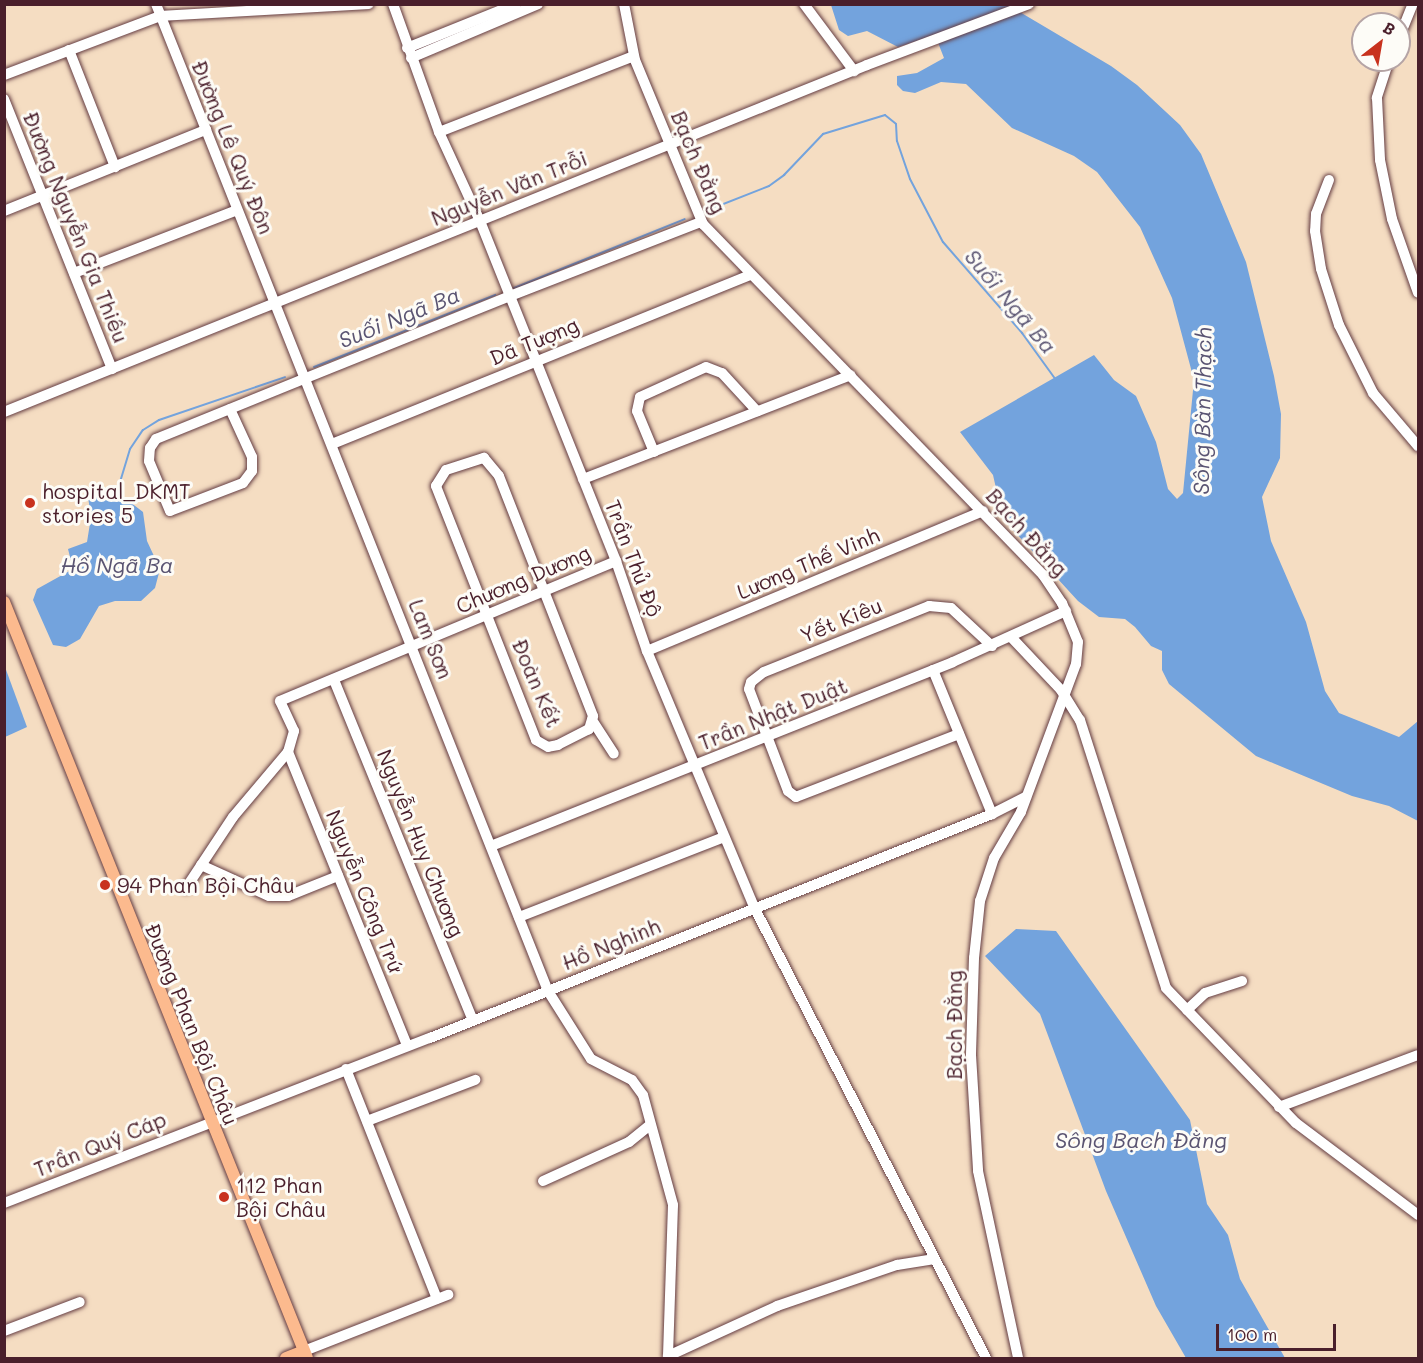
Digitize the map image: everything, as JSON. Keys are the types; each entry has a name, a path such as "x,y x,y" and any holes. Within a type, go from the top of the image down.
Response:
{"main road":[{"name":"Đường Phan Bội Châu","path":"4,602 209,1122 305,1355"},
{"path":"286,1359 305,1355"}],"street":[{"name":"Đường Lê Quý Đôn","path":"156,4 276,303"},
{"path":"4,75 160,16 369,4"},
{"name":"Trần Thủ Độ","path":"393,4 439,132 480,221 616,561 647,651 754,907 986,1359"},
{"path":"409,53 516,4"},
{"path":"409,53 538,4"},
{"name":"Bạch Đằng","path":"624,4 634,56 701,222 1043,575 1066,611 1079,651 1015,825 994,858 980,901 971,1055 978,1171 1018,1359"},
{"path":"804,4 854,71"},
{"name":"Nguyễn Văn Trỗi","path":"4,412 867,65 1029,4"},
{"path":"69,50 115,167"},
{"path":"439,132 634,56"},
{"path":"1385,72 1377,98 1380,160 1392,219 1419,293"},
{"name":"Đường Nguyễn Gia Thiều","path":"4,99 112,369"},
{"path":"4,211 206,130"},
{"path":"1329,180 1316,214 1315,231 1321,269 1339,325 1373,393 1419,446"},
{"path":"74,273 237,210"},
{"path":"230,409 252,457 252,471 243,483 170,511 154,480 150,448 156,439 306,378 510,296 701,222"},
{"name":"Dã Tượng","path":"332,444 751,275"},
{"name":"Lam Sơn","path":"276,303 548,991 591,1059 637,1084 645,1099 650,1125 673,1205 668,1358"},
{"path":"654,452 636,403 647,391 696,371 706,368 722,373 757,411"},
{"path":"583,479 850,375"},
{"name":"Đoàn Kết","path":"484,458 491,463 544,591 592,720 582,734 548,747 536,740 488,615 436,486 446,470 484,458"},
{"name":"Lương Thế Vinh","path":"647,651 983,511"},
{"name":"Chương Dương","path":"288,752 294,731 280,701 616,561"},
{"name":"Yết Kiêu","path":"766,737 750,699 751,682 757,676 918,610 939,604 951,608 992,646"},
{"name":"Trần Nhật Duật","path":"491,846 695,767 1012,638 1066,611"},
{"path":"1012,638 1063,693 1080,720 1159,973 1186,1010 1279,1107 1419,1215"},
{"path":"933,670 992,814"},
{"name":"Nguyễn Huy Chương","path":"334,680 473,1020"},
{"path":"592,720 614,754"},
{"path":"766,737 788,791 796,797 959,734"},
{"path":"186,888 234,817 288,752"},
{"name":"Nguyễn Công Trứ","path":"288,752 407,1045"},
{"name":"Hồ Nghinh","path":"209,1122 548,991 992,814 1026,797"},
{"path":"519,917 724,837"},
{"path":"201,865 258,893 276,897 288,896 338,876"},
{"path":"1186,1010 1205,993 1242,981"},
{"path":"1279,1107 1419,1055"},
{"path":"346,1069 437,1299"},
{"path":"367,1121 475,1080"},
{"name":"Trần Quý Cáp","path":"4,1203 209,1122"},
{"path":"543,1181 629,1142 650,1125"},
{"path":"668,1358 777,1306 897,1264 935,1259"},
{"path":"305,1355 448,1295"},
{"path":"4,1331 80,1302"}],"water":[{"name":"Sông Bàn Thạch","path":"831,5 1008,5 1111,66 1137,85 1180,125 1201,154 1246,262 1281,414 1280,458 1262,497 1271,541 1306,622 1325,691 1339,713 1399,737 1418,721 1418,821 1389,806 1352,796 1256,756 1169,684 1162,670 1162,651 1151,646 1125,619 1099,617 1078,601 1003,519 993,475 960,432 1094,355 1114,380 1136,396 1156,442 1168,489 1177,499 1183,493 1194,380 1172,298 1140,227 1097,172 1074,156 1012,128 966,84 941,82 915,93 903,91 897,85 897,76 917,73 944,58 935,35 898,47 867,31 848,36 839,30"},
{"name":"Hồ Ngã Ba","path":"113,489 143,512 147,541 160,569 155,588 141,601 115,601 99,606 80,639 66,647 53,645 33,600 37,589 73,569 68,549 87,542 91,517 88,497"},
{"path":"5,667 27,727 4,737"},
{"name":"Sông Bạch Đằng","path":"1016,929 1056,931 1190,1120 1207,1204 1228,1235 1240,1279 1285,1358 1186,1358 1156,1306 1106,1191 1040,1014 985,956"}],"waterway":[{"name":"Suối Ngã Ba","path":"703,212 769,186 784,175 823,134 885,115 896,124 897,141 910,179 943,242 1022,333 1056,380"},
{"name":"Suối Ngã Ba","path":"514,288 685,219"},
{"name":"Suối Ngã Ba","path":"314,367 495,295"},
{"name":"Suối Ngã Ba","path":"117,492 130,449 143,430 159,420 285,377"}],"place":[{"name":"hospital_DKMT stories 5","path":"30,503"},
{"name":"94 Phan Bội Châu","path":"105,885"},
{"name":"112 Phan Bội Châu","path":"224,1197"}]}
